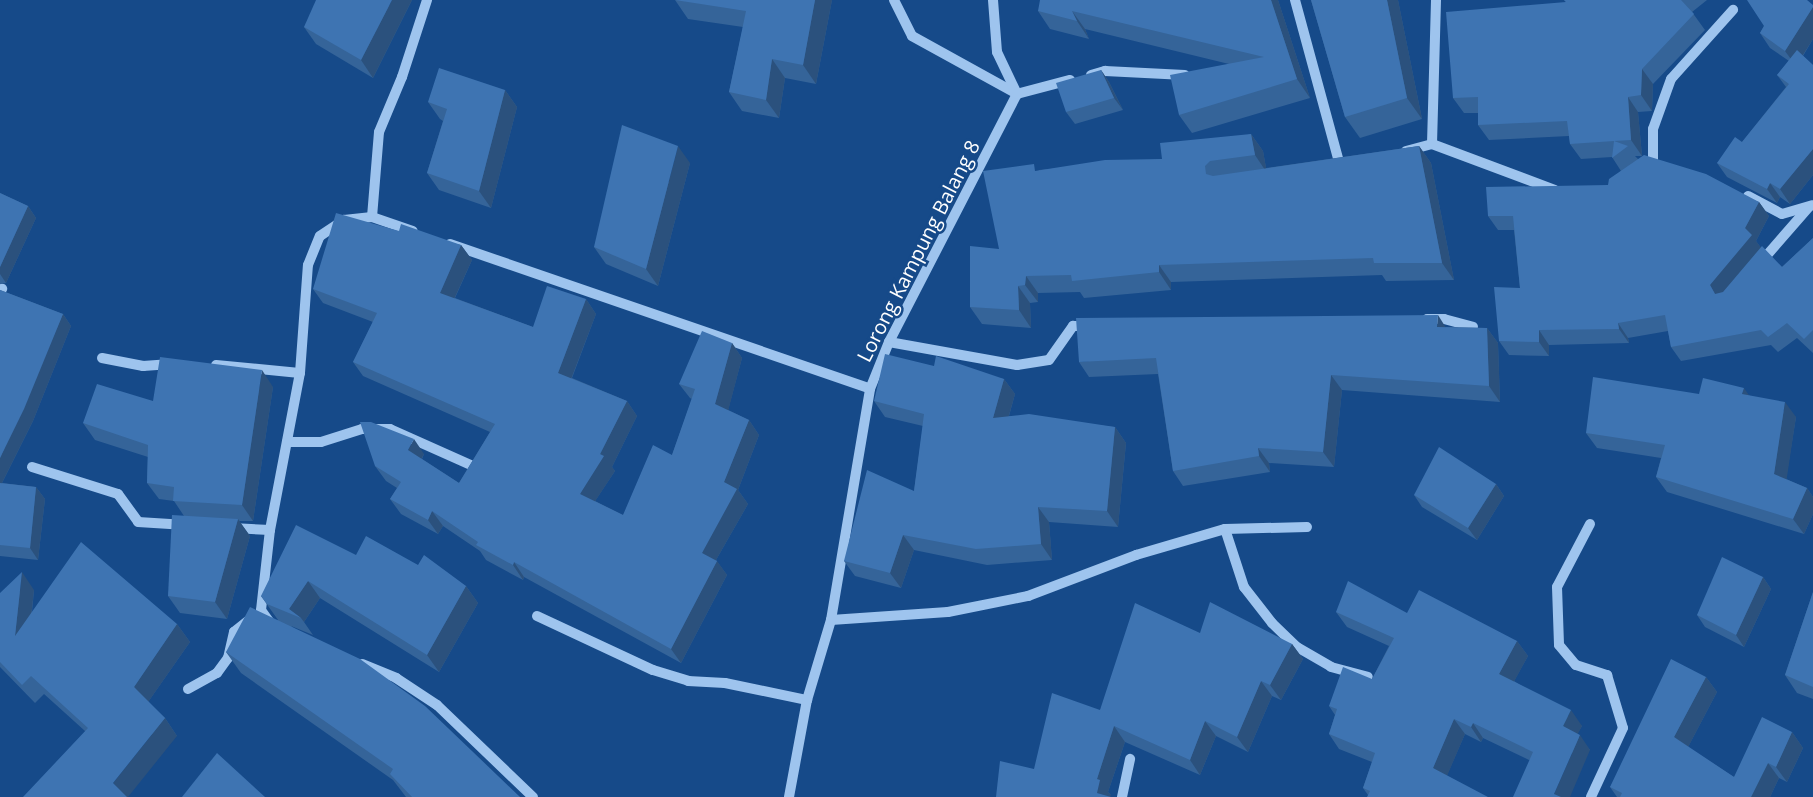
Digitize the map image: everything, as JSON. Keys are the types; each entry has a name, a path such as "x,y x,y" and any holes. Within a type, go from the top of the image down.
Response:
{"street":[{"path":"372,217 379,132 402,77 427,0"},
{"path":"894,0 912,36 1017,94 1105,72 1199,76"},
{"path":"993,0 997,51 1017,94"},
{"path":"1295,0 1336,170 1352,166"},
{"path":"1432,144 1437,0"},
{"path":"1664,164 1648,164 1653,129 1671,79 1733,10"},
{"name":"Lorong Kampung Balang 8","path":"789,797 807,700 831,620 870,388 889,342 1017,94"},
{"path":"1398,153 1432,144 1566,195"},
{"path":"1741,193 1782,214 1811,206"},
{"path":"1749,275 1811,206"},
{"path":"284,631 274,627 261,610 270,530 300,373 308,265 320,236 344,220 372,217 428,237"},
{"path":"440,240 870,388"},
{"path":"1408,320 1444,319 1473,327"},
{"path":"889,342 1017,365 1049,360 1073,326 1109,326"},
{"path":"102,358 143,366 179,363"},
{"path":"202,364 300,373"},
{"path":"287,442 321,442 362,429 390,429 471,465"},
{"path":"32,467 118,494 138,522 270,530"},
{"path":"1590,524 1557,587 1559,645 1576,665 1607,675 1623,728 1590,797"},
{"path":"831,620 948,612 1028,596 1136,555 1226,529 1307,527"},
{"path":"1226,529 1244,587 1272,623 1297,647 1331,667 1368,677"},
{"path":"188,689 217,673 228,658 234,632 261,610"},
{"path":"537,616 653,670 688,681 725,683 807,700"},
{"path":"355,661 396,678 437,705 533,797"},
{"path":"1122,797 1130,759"}],"building":[{"path":"316,0 392,0 361,60 304,27"},
{"path":"675,0 815,0 803,65 772,59 766,100 729,92 746,11"},
{"path":"1040,0 1271,0 1297,79 1179,115 1170,75 1264,57 1072,11 1077,21 1038,11"},
{"path":"1311,0 1387,0 1407,98 1345,117"},
{"path":"1564,0 1681,0 1694,14 1642,69 1641,95 1628,97 1631,140 1570,144 1567,121 1478,125 1478,97 1453,98 1446,12 1566,2"},
{"path":"1747,0 1807,0 1813,7 1785,51 1760,33 1764,26"},
{"path":"1797,50 1813,65 1813,149 1780,189 1770,183 1767,189 1717,163 1735,137 1742,142 1789,84 1777,75"},
{"path":"439,68 505,90 479,191 427,173 447,109 428,102"},
{"path":"1101,70 1114,98 1066,112 1056,83"},
{"path":"622,125 678,146 646,269 594,247"},
{"path":"1251,134 1255,155 1210,161 1205,166 1206,174 1213,176 1419,146 1442,263 1374,263 1373,258 1159,265 1159,272 1072,281 1071,275 1026,276 1025,285 1018,286 1019,310 970,307 970,246 999,249 983,171 1034,164 1035,171 1105,160 1162,159 1160,143"},
{"path":"1614,141 1628,146 1612,158"},
{"path":"1644,155 1706,174 1759,202 1745,228 1752,235 1710,285 1715,294 1723,292 1762,246 1782,267 1813,238 1813,330 1804,339 1787,323 1768,337 1761,330 1671,347 1665,315 1618,323 1619,329 1539,330 1539,342 1499,341 1494,287 1520,288 1513,216 1488,216 1486,187 1608,185 1609,179"},
{"path":"0,193 28,206 0,267"},
{"path":"336,213 399,231 401,224 461,245 440,293 533,327 547,286 586,299 558,373 627,401 600,454 604,456 580,494 623,515 653,445 672,455 695,389 679,384 702,331 732,343 715,404 749,420 724,482 737,489 702,553 717,561 671,649 514,562 513,565 476,545 478,542 432,511 428,520 390,499 401,482 375,466 360,422 371,422 414,439 408,450 459,483 495,424 353,362 377,313 313,289"},
{"path":"0,290 63,314 24,409 0,458"},
{"path":"1438,315 1437,327 1487,328 1489,386 1331,375 1323,452 1258,448 1259,456 1173,471 1156,358 1079,362 1076,318"},
{"path":"885,354 934,366 936,356 1004,379 993,418 1029,414 1115,427 1107,511 1038,507 1041,544 976,549 903,535 890,573 844,561 867,470 914,491 924,414 874,401"},
{"path":"160,357 262,370 242,505 173,501 174,487 147,483 148,445 83,423 97,384 153,401"},
{"path":"1593,377 1699,394 1703,378 1744,388 1742,394 1785,402 1774,474 1807,488 1793,519 1656,477 1665,445 1586,433"},
{"path":"1439,447 1496,484 1468,528 1414,495"},
{"path":"0,483 36,487 30,548 0,545"},
{"path":"172,515 238,519 215,602 168,596"},
{"path":"296,525 356,555 366,536 418,565 424,555 466,586 427,655 308,581 289,609 301,618 267,604 261,596"},
{"path":"81,542 177,624 134,687 165,718 113,783 127,797 23,797 88,728 31,676 22,685 0,662 0,593 22,572 15,636"},
{"path":"1722,557 1763,577 1736,635 1697,615"},
{"path":"1348,581 1407,613 1419,590 1517,641 1499,674 1571,710 1563,726 1580,735 1554,794 1561,797 1513,797 1533,752 1473,723 1471,727 1454,719 1433,768 1488,797 1367,797 1370,791 1363,788 1375,753 1329,734 1337,709 1329,706 1343,667 1372,679 1394,638 1336,612"},
{"path":"1813,592 1813,687 1785,675"},
{"path":"1210,602 1292,644 1270,685 1261,681 1237,737 1205,721 1190,760 1114,726 1097,779 1100,780 1097,793 1111,797 996,797 1000,761 1034,769 1052,693 1100,710 1135,603 1200,633"},
{"path":"250,607 360,659 425,706 520,797 412,797 390,774 393,769 226,652"},
{"path":"1671,659 1706,677 1674,737 1734,777 1762,717 1792,732 1776,767 1768,763 1751,797 1620,797 1622,793 1610,787"},
{"path":"217,753 265,797 182,797"}]}
